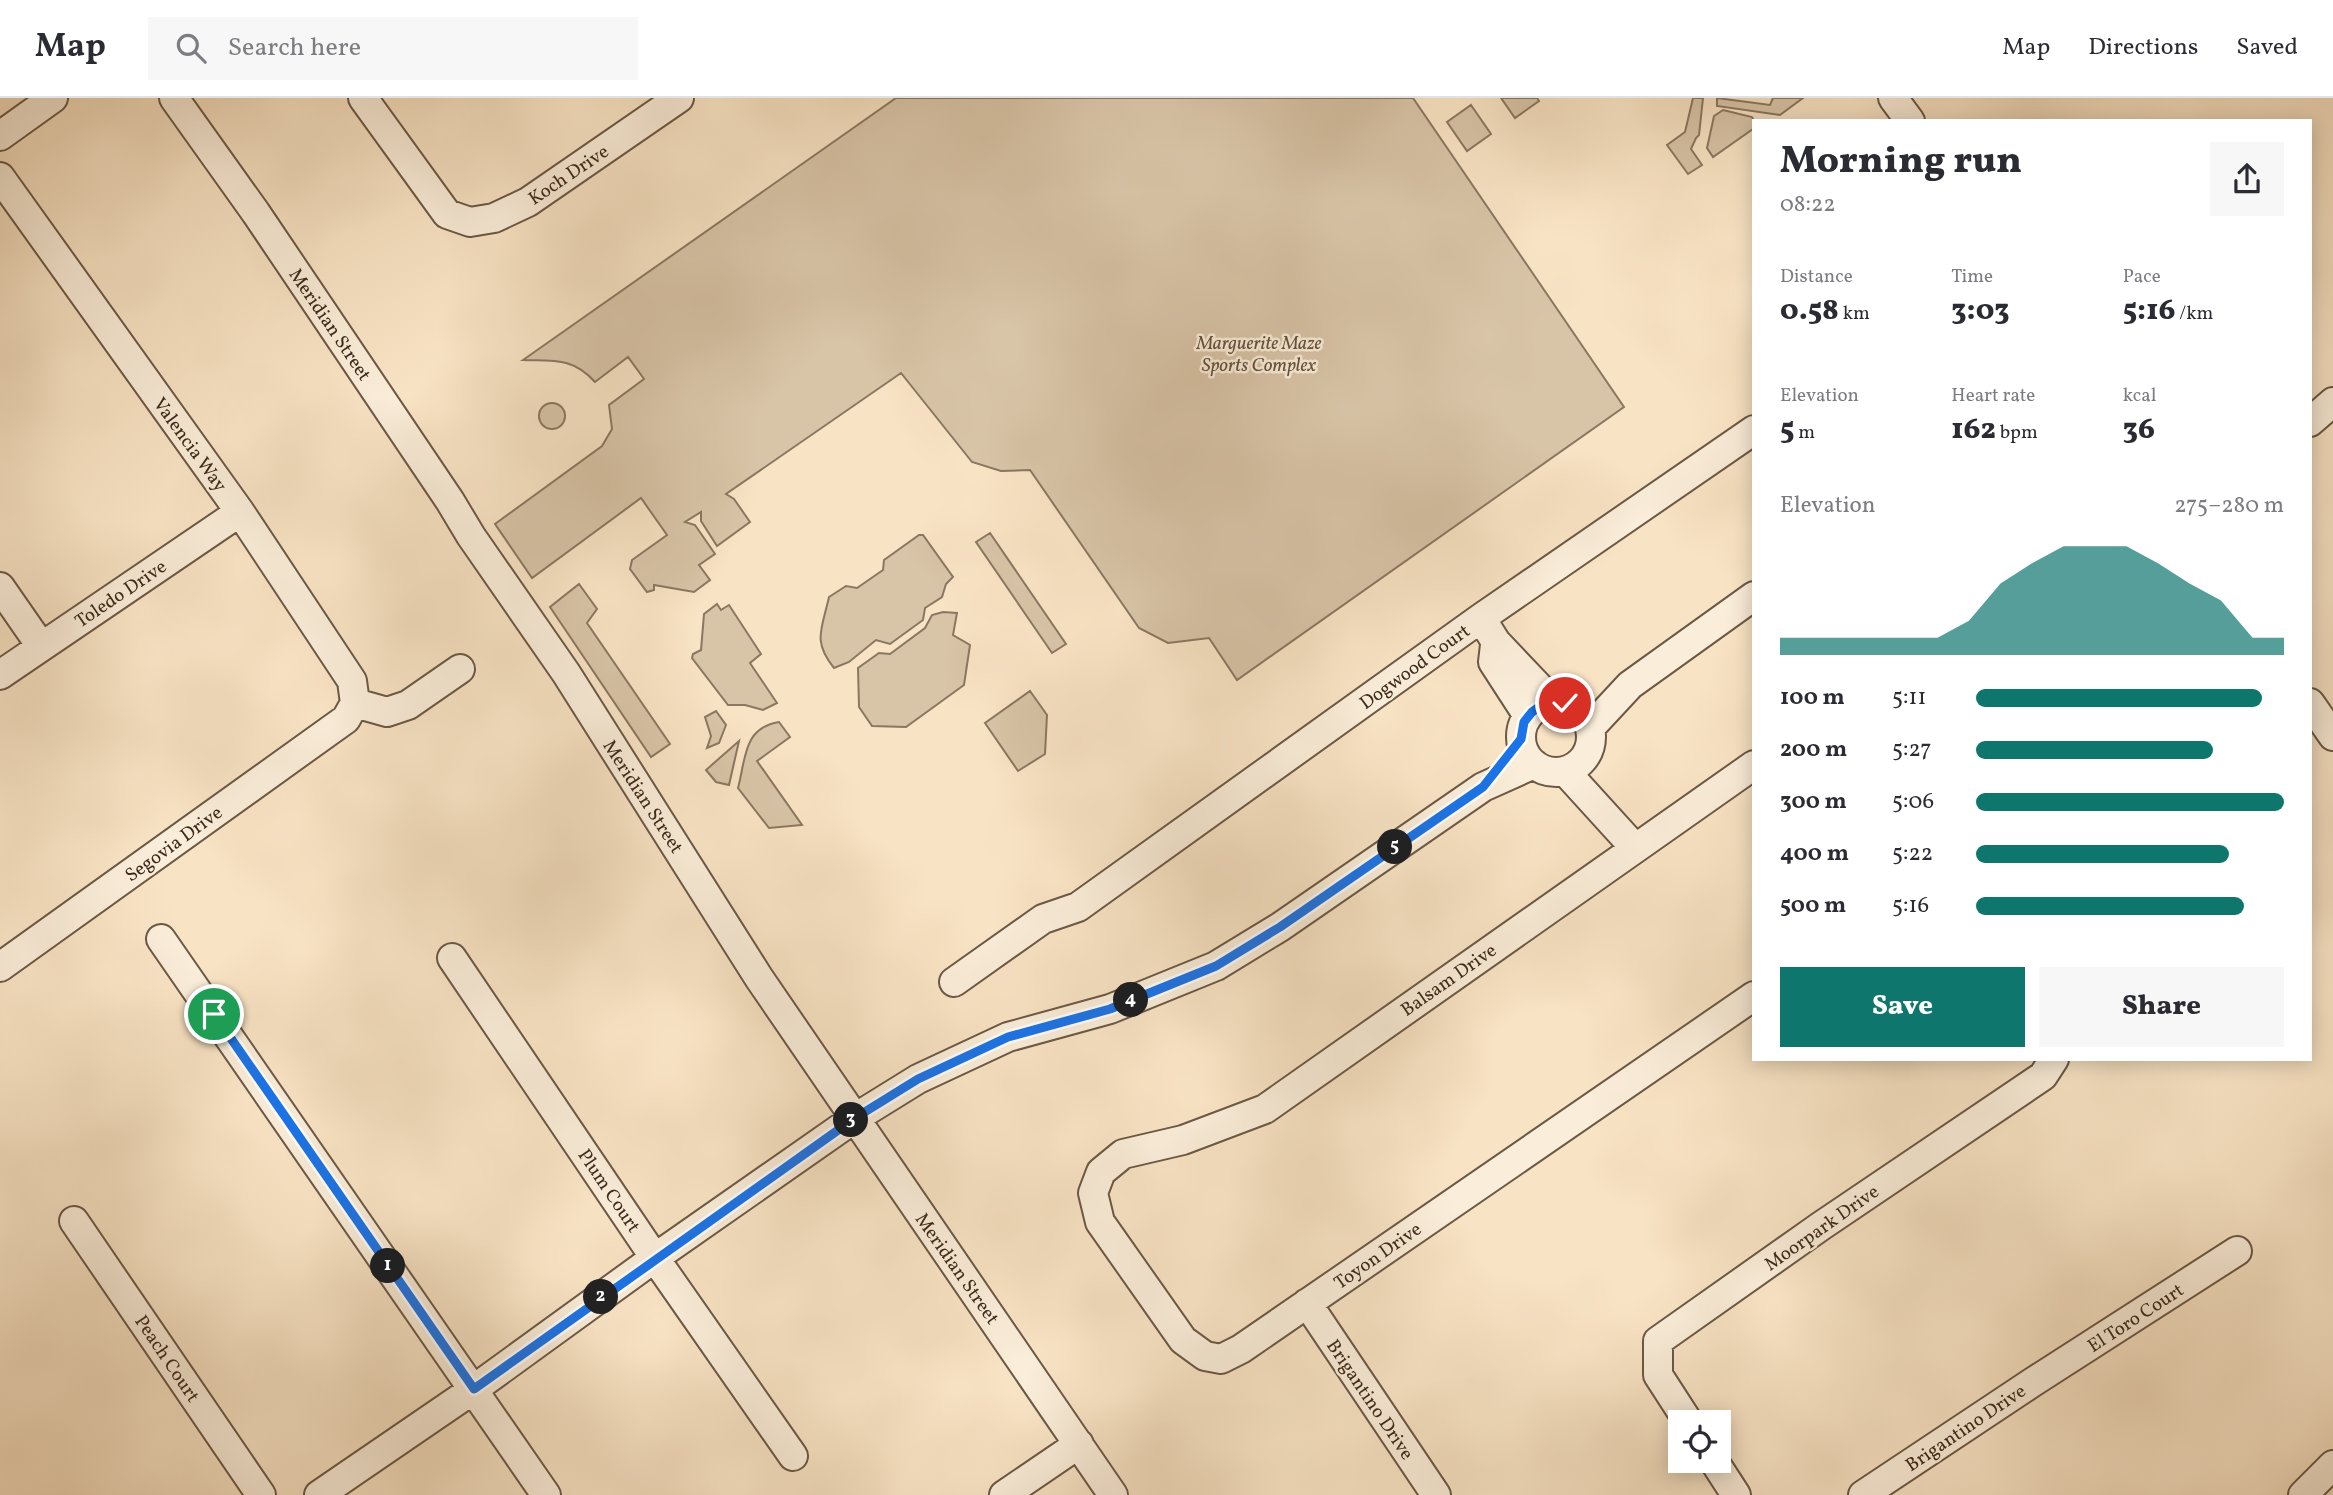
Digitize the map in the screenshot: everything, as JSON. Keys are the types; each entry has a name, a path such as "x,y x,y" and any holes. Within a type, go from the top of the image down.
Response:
{"street":[{"path":"0,136 53,98"},
{"name":"Meridian Street","path":"174,98 256,213 450,500 471,536 566,673 759,978 1113,1495"},
{"name":"Koch Drive","path":"363,98 447,214 470,222 494,218 528,202 674,99"},
{"path":"1893,98 1909,119"},
{"name":"Valencia Way","path":"0,177 240,512 352,681 350,711"},
{"path":"2312,420 2333,402"},
{"name":"Dogwood Court","path":"954,982 1043,919 1078,907 1481,618 1752,431"},
{"name":"Toledo Drive","path":"0,675 240,512"},
{"path":"0,587 41,646"},
{"path":"1483,787 1542,705 1573,713 1630,685 1752,597"},
{"path":"1481,618 1496,642 1573,713 1591,739 1574,765 1554,772 1534,764 1526,756 1525,728 1493,662 1496,642"},
{"path":"350,711 387,712 408,705 460,668"},
{"path":"2312,706 2333,736"},
{"name":"Segovia Drive","path":"0,967 350,711"},
{"path":"319,1495 474,1389 855,1118 918,1079 1008,1037 1110,1009 1216,966 1280,927 1483,787 1534,764"},
{"path":"1574,765 1615,827 1635,848"},
{"name":"Balsam Drive","path":"1123,1154 1183,1140 1265,1109 1752,766"},
{"path":"161,939 546,1495"},
{"name":"Plum Court","path":"452,958 793,1456"},
{"name":"Toyon Drive","path":"1123,1154 1101,1172 1093,1193 1100,1222 1183,1340 1205,1356 1221,1359 1241,1349 1752,997"},
{"name":"Moorpark Drive","path":"1681,1410 1658,1375 1658,1342 1832,1218 2043,1076 2053,1061"},
{"name":"Peach Court","path":"74,1221 261,1495"},
{"name":"El Toro Court","path":"2033,1382 2237,1251"},
{"name":"Brigantino Drive","path":"1307,1303 1436,1495"},
{"name":"Brigantino Drive","path":"1863,1495 2033,1382"},
{"path":"1004,1495 1079,1444"},
{"path":"2304,1495 2333,1465"},
{"path":"1722,1473 1736,1495"}],"green space":[{"name":"Marguerite Maze Sports Complex","path":"896,98 1413,98 1624,407 1237,680 1209,638 1168,643 1139,628 1030,470 1001,471 972,462 901,373 726,494 734,499 750,522 717,546 701,521 701,512 685,522 695,525 715,554 699,565 710,580 694,592 654,585 654,590 647,592 630,569 632,560 667,535 641,498 532,578 495,524 602,446 612,429 609,405 644,379 628,357 595,382 570,364 523,360"},
{"path":"1501,98 1537,98 1539,101 1515,118"},
{"path":"1693,98 1703,98 1699,135 1691,149 1702,165 1688,174 1667,145 1685,132"},
{"path":"1717,98 1770,105 1773,98 1803,98 1780,115 1717,106"},
{"path":"1471,105 1491,134 1467,151 1447,122"},
{"path":"1723,110 1753,119 1752,130 1713,157 1707,148 1714,116"},
{"path":"552,403 561,407 565,416 561,425 552,429 543,425 539,416 543,407"},
{"path":"990,533 1066,644 1052,653 976,542"},
{"path":"919,535 923,535 953,577 946,584 942,597 925,608 923,620 890,644 876,640 849,662 834,668 827,659 821,642 829,597 846,586 857,588 883,570 884,560"},
{"path":"579,584 597,609 587,623 670,744 651,757 550,607"},
{"path":"717,604 721,610 729,605 761,654 750,663 777,703 763,710 745,705 728,705 692,658 693,654 701,650 704,614"},
{"path":"943,612 957,613 953,635 970,645 964,685 906,727 872,726 859,707 858,668 879,653 890,654 925,628 932,615"},
{"path":"1030,691 1047,715 1045,754 1018,771 985,723"},
{"path":"716,711 726,725 719,743 707,748 711,736 705,717"},
{"path":"779,722 790,737 757,761 802,825 769,828 738,788 752,738 767,725"},
{"path":"739,741 729,785 716,782 706,770"}],"route":[{"path":"214,1014 474,1389 855,1118 918,1079 1008,1037 1110,1009 1216,966 1280,927 1483,787 1521,739 1524,722 1532,712 1542,705 1565,703"}]}
